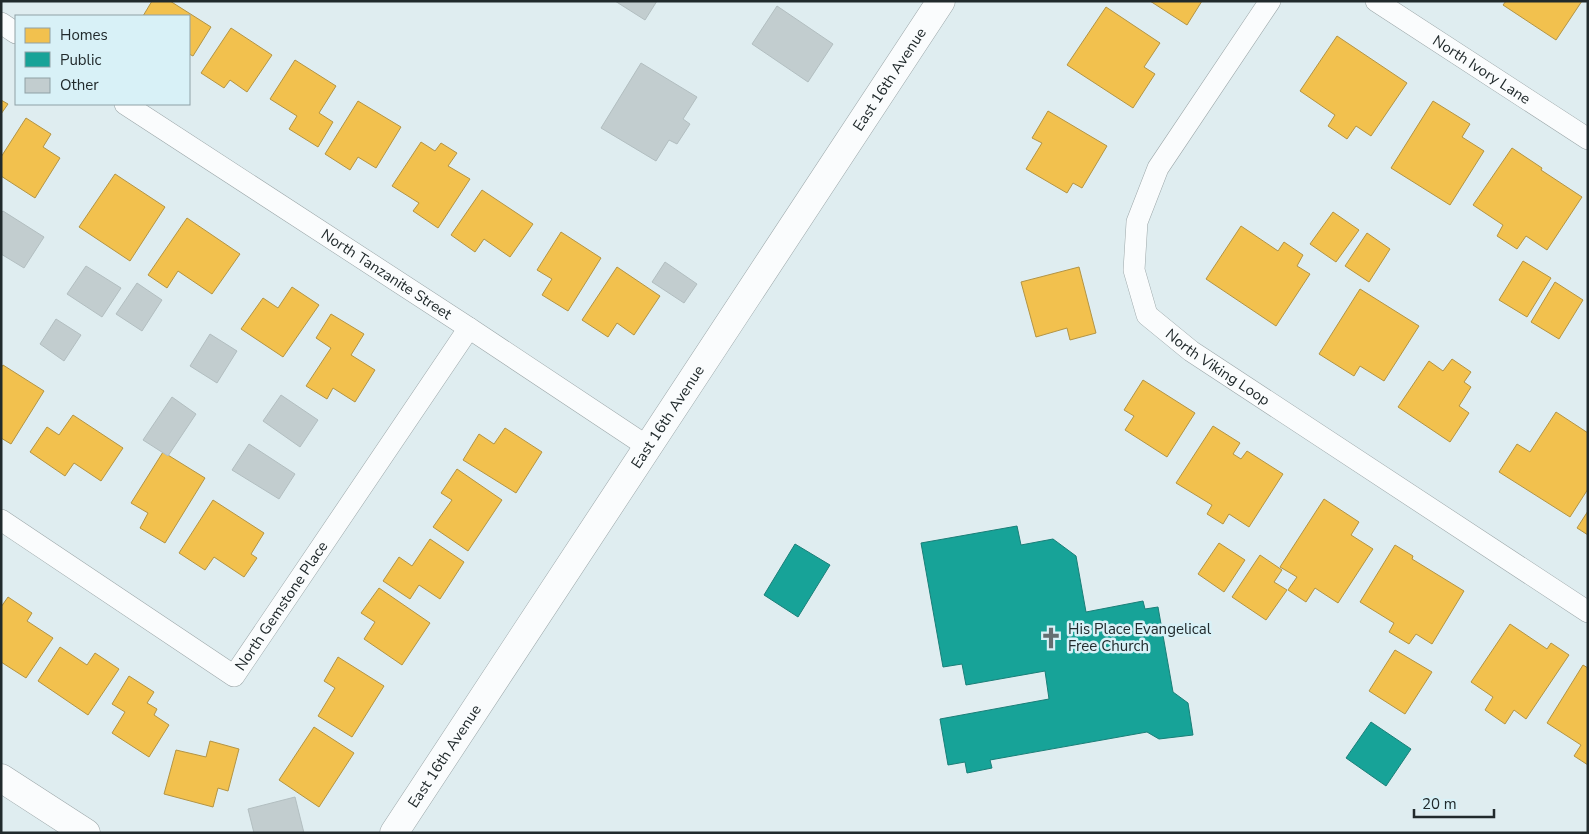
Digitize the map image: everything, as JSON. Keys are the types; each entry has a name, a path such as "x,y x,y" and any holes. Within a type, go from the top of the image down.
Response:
{"street":[{"name":"East 16th Avenue","path":"394,833 941,1"},
{"name":"North Viking Loop","path":"1270,1 1158,168 1137,222 1134,270 1147,315 1191,351 1588,612"},
{"name":"North Ivory Lane","path":"1376,1 1588,139"},
{"path":"1,23 15,32"},
{"name":"North Tanzanite Street","path":"127,105 648,447"},
{"name":"North Gemstone Place","path":"1,520 234,676 469,328"},
{"path":"1,778 86,833"}],"building: Homes":[{"path":"152,1 170,1 211,27 193,56 190,54 190,15 144,15"},
{"path":"1150,1 1202,1 1187,25"},
{"path":"1506,1 1582,1 1556,40 1503,5"},
{"path":"1106,7 1160,43 1144,67 1155,74 1133,108 1067,65"},
{"path":"231,28 272,55 247,92 230,80 224,88 201,73"},
{"path":"1337,36 1407,83 1371,136 1356,126 1347,139 1328,126 1335,115 1300,91"},
{"path":"295,60 336,86 319,113 333,122 318,147 289,129 297,116 270,99"},
{"path":"1,100 8,104 1,114"},
{"path":"358,101 401,127 376,168 358,157 350,170 325,154"},
{"path":"1433,101 1470,124 1462,137 1484,151 1450,205 1391,168"},
{"path":"1048,111 1107,146 1082,188 1073,183 1067,193 1026,169 1042,143 1032,138"},
{"path":"26,118 51,134 43,147 60,158 35,198 1,176 1,157"},
{"path":"421,142 435,151 441,143 457,153 448,166 470,179 438,228 413,211 419,203 392,186"},
{"path":"1512,148 1582,197 1547,250 1526,236 1517,249 1497,236 1503,225 1473,205"},
{"path":"115,174 165,207 130,261 79,227"},
{"path":"482,190 533,224 510,257 484,239 475,252 451,235"},
{"path":"1333,212 1359,230 1336,262 1310,244"},
{"path":"187,218 240,254 212,294 178,271 167,288 148,275"},
{"path":"1241,226 1278,251 1284,242 1303,255 1297,266 1310,274 1276,326 1206,279"},
{"path":"561,232 601,258 568,311 542,295 552,279 537,270"},
{"path":"1367,233 1390,249 1369,282 1345,266"},
{"path":"1523,261 1551,278 1527,317 1499,300"},
{"path":"617,267 660,296 634,335 617,323 608,337 582,320"},
{"path":"1079,267 1096,333 1070,340 1067,328 1036,337 1021,282"},
{"path":"1555,282 1583,300 1559,339 1531,322"},
{"path":"292,287 319,305 283,357 241,329 263,298 278,308"},
{"path":"1360,289 1419,326 1384,381 1360,366 1354,376 1319,354"},
{"path":"331,314 364,334 351,355 375,370 355,402 333,388 327,399 306,386 331,348 316,338"},
{"path":"1452,359 1471,372 1464,382 1471,387 1459,406 1469,413 1450,442 1398,407 1429,361 1443,371"},
{"path":"3,365 44,391 11,444 1,438 1,368"},
{"path":"1143,380 1195,413 1167,457 1125,430 1134,416 1124,410"},
{"path":"1556,412 1588,433 1588,489 1570,517 1499,472 1517,444 1530,452"},
{"path":"73,415 123,448 101,481 74,463 65,476 30,452 47,427 59,435"},
{"path":"1213,426 1240,443 1233,454 1241,459 1247,451 1283,474 1249,527 1229,514 1223,524 1207,514 1212,505 1176,483"},
{"path":"505,428 542,452 516,493 463,460 479,434 494,444"},
{"path":"163,452 205,478 165,543 140,528 148,513 131,503"},
{"path":"457,469 502,500 468,551 433,527 452,500 441,493"},
{"path":"1324,499 1359,522 1351,535 1373,549 1338,603 1315,588 1306,602 1288,590 1297,577 1280,567"},
{"path":"213,500 264,533 251,554 257,558 244,577 214,557 205,570 179,553"},
{"path":"1588,511 1588,535 1577,528"},
{"path":"430,539 464,562 440,599 419,585 410,599 383,581 399,557 412,566"},
{"path":"1219,543 1245,560 1224,592 1198,574"},
{"path":"1395,545 1413,556 1412,559 1464,591 1432,644 1416,634 1409,644 1389,632 1394,623 1360,602"},
{"path":"1260,555 1282,570 1274,582 1287,590 1266,620 1232,597"},
{"path":"379,588 430,623 402,665 364,639 375,622 361,613"},
{"path":"8,597 32,613 27,621 53,638 26,678 1,662 1,607"},
{"path":"1510,624 1547,649 1551,643 1569,655 1526,719 1514,710 1505,724 1485,710 1493,697 1471,682"},
{"path":"60,647 87,665 95,653 119,669 88,715 38,681"},
{"path":"1395,650 1432,672 1405,714 1369,691"},
{"path":"338,657 384,686 352,737 318,716 335,688 324,681"},
{"path":"1583,665 1588,668 1588,765 1574,756 1581,745 1547,723"},
{"path":"129,676 154,692 147,703 157,709 154,715 169,725 149,757 112,733 125,712 112,704"},
{"path":"314,727 354,753 319,807 279,780"},
{"path":"210,741 239,749 228,791 218,788 213,807 164,794 176,750 206,757"}],"building: Public":[{"name":"His Place Evangelical Free Church","path":"1017,526 1021,545 1053,539 1076,556 1086,612 1143,601 1145,609 1158,607 1173,692 1188,703 1193,735 1159,739 1147,732 990,760 992,768 967,773 965,762 948,765 940,719 1049,699 1045,671 966,685 962,664 943,667 921,543"},
{"path":"795,544 830,565 798,617 764,595"},
{"path":"1371,722 1411,749 1386,786 1346,758"}],"building: Other":[{"path":"615,1 657,1 645,20"},
{"path":"777,6 833,44 808,82 752,44"},
{"path":"641,63 697,97 683,119 690,124 677,144 669,140 656,161 601,128"},
{"path":"3,211 44,237 24,268 1,254 1,213"},
{"path":"665,262 697,284 684,303 652,282"},
{"path":"86,266 121,288 102,317 67,294"},
{"path":"137,283 162,300 142,331 116,314"},
{"path":"56,319 81,335 64,361 40,344"},
{"path":"210,334 237,351 217,383 190,366"},
{"path":"281,395 318,420 300,447 263,421"},
{"path":"172,397 196,414 168,456 143,440"},
{"path":"249,444 295,474 279,499 232,470"},
{"path":"295,797 304,833 254,833 248,809"}],"place":[{"name":"His Place Evangelical Free Church","path":"1051,638"}]}
